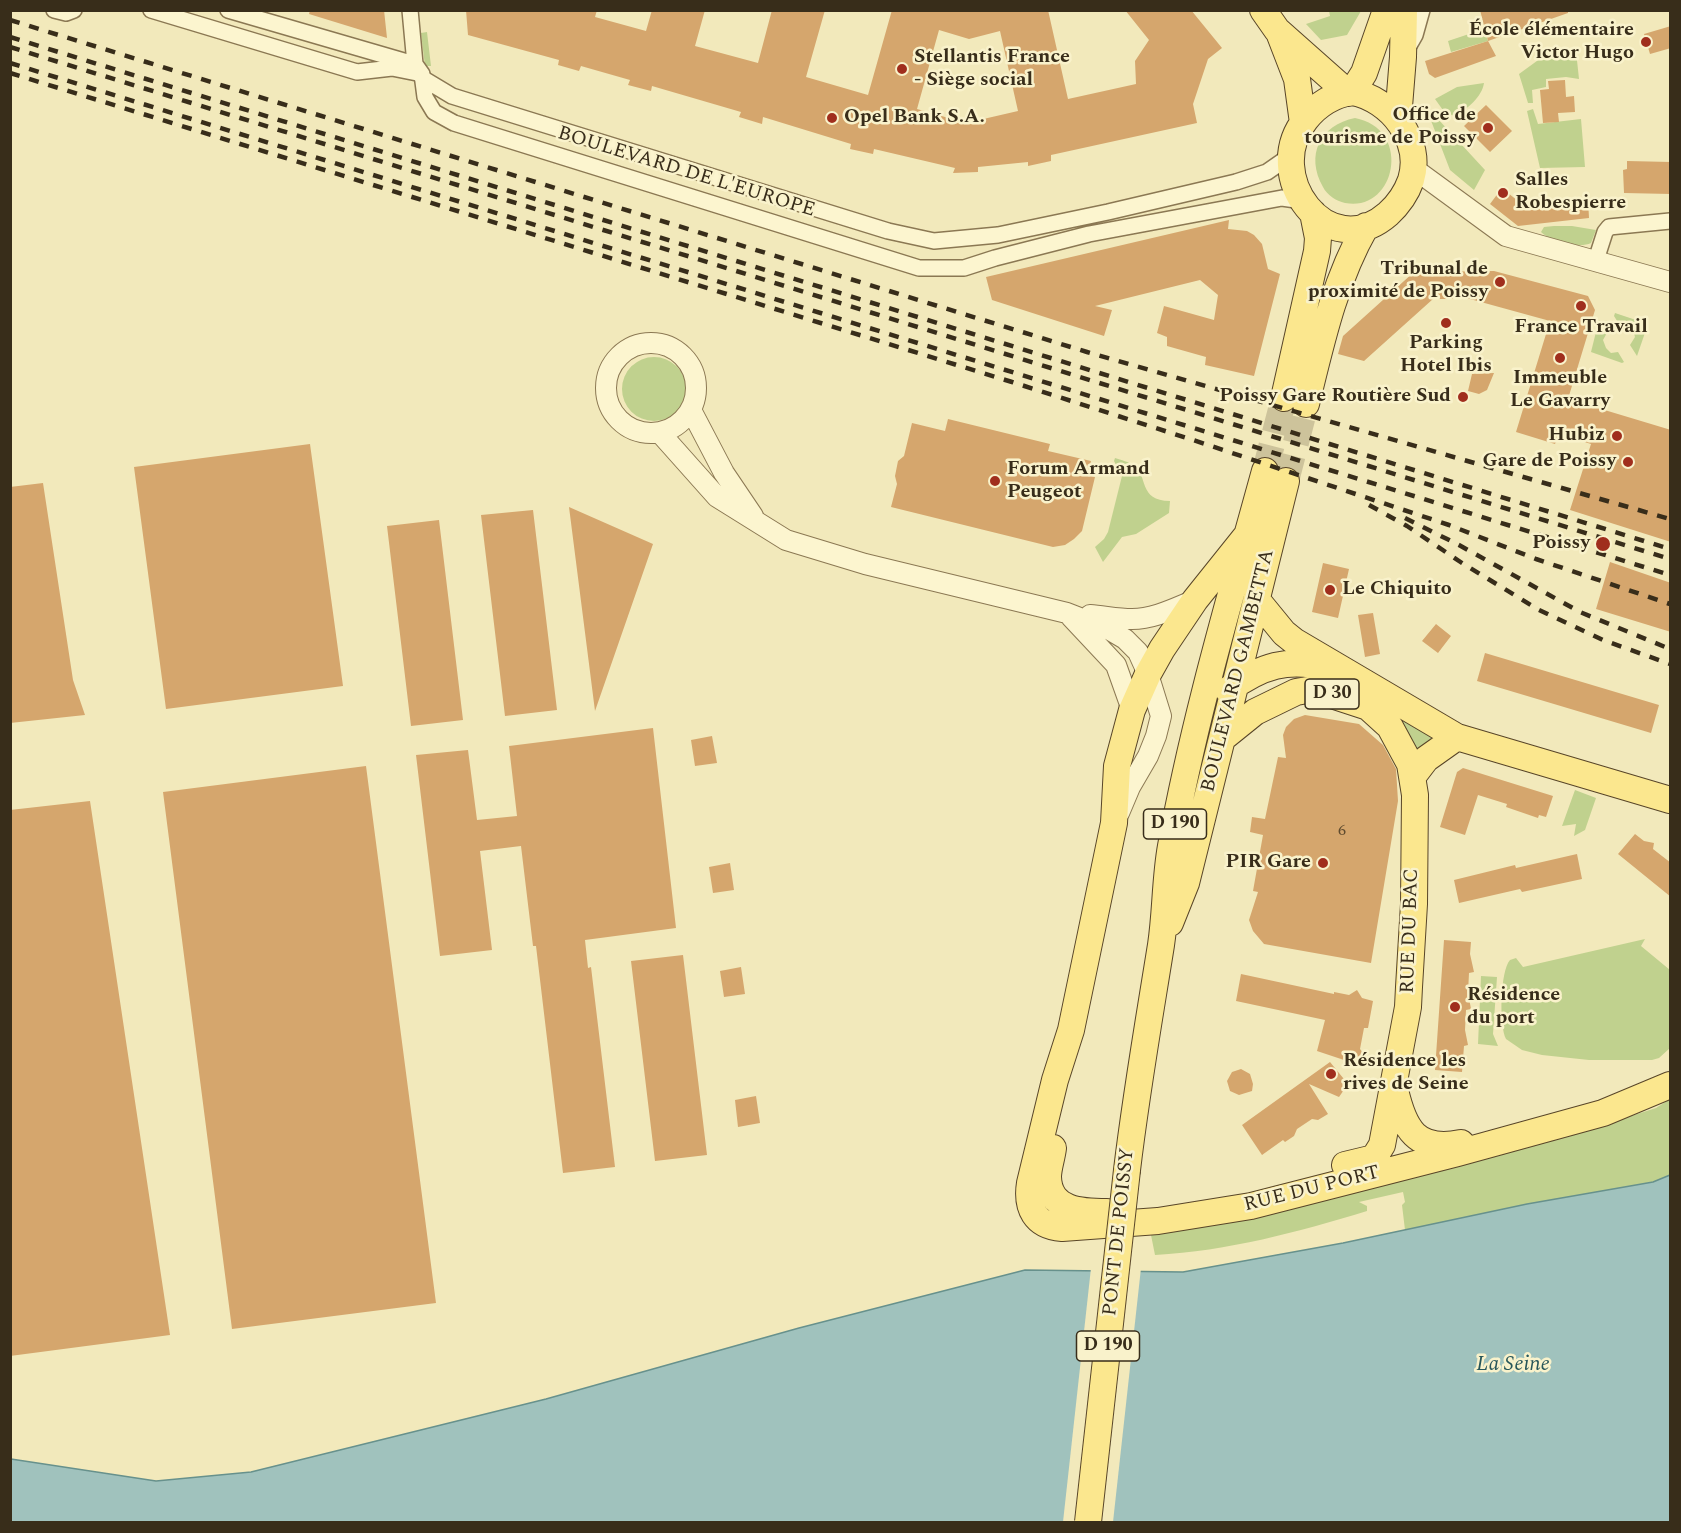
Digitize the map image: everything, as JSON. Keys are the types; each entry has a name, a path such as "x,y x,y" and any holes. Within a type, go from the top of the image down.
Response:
{"main road":[{"path":"1270,20 1350,93 1377,100 1398,119 1410,142 1413,168 1408,187 1401,200 1383,218 1366,226 1347,229 1337,228 1320,220 1308,207 1295,188 1290,156 1293,140 1303,123 1325,102 1350,93 1364,73 1386,10"},
{"path":"1398,119 1404,10"},
{"path":"1270,20 1297,79 1303,123"},
{"path":"1308,207 1318,238 1295,401 1345,266 1366,226"},
{"name":"BOULEVARD GAMBETTA","path":"1275,476 1257,600 1224,737 1186,883 1161,942 1166,875 1171,845 1208,673 1247,535 1275,476"},
{"path":"1071,1029 1114,823 1118,766 1132,710 1148,674 1195,600 1247,535"},
{"name":"D 30","path":"1257,600 1284,633 1294,641 1457,736 1671,800"},
{"name":"D 30","path":"1201,709 1235,684 1270,666 1288,663 1311,664 1357,676"},
{"name":"D 30","path":"1224,737 1255,712 1296,692 1313,689 1368,707 1390,727 1405,752 1413,776"},
{"path":"1413,776 1426,759 1457,736"},
{"name":"RUE DU BAC","path":"1071,1029 1067,1084 1048,1176 1049,1184 1056,1197 1062,1204 1076,1210 1158,1212 1182,1209 1374,1158 1382,1145 1408,1007 1414,904 1415,795 1413,776"},
{"name":"PONT DE POISSY","path":"1088,1522 1127,1170 1141,1060 1161,942"},
{"name":"RUE DU PORT","path":"1071,1029 1054,1080 1029,1190 1029,1204 1033,1212 1044,1223 1055,1227 1158,1221 1224,1212 1458,1154 1575,1121 1603,1113 1671,1085"},
{"name":"RUE DU PORT","path":"1394,1084 1404,1122 1415,1135 1435,1145 1445,1146 1575,1121"}],"street":[{"path":"54,10 66,13 74,10"},
{"path":"151,10 357,72 392,68 424,75"},
{"path":"228,10 376,55 424,75"},
{"path":"410,10 424,75"},
{"path":"1403,57 1415,35 1422,10"},
{"name":"BOULEVARD DE L'EUROPE","path":"424,75 452,96 888,231 934,241 998,235 1236,182 1267,172 1290,156"},
{"name":"BOULEVARD DE L'EUROPE","path":"424,75 425,97 434,112 454,123 919,268 964,268 1089,234 1282,198 1308,207"},
{"path":"1413,168 1506,236 1671,282"},
{"path":"1089,234 1091,227 1108,212"},
{"path":"1596,260 1605,232 1609,227 1671,221"},
{"path":"994,258 1001,246 998,235"},
{"path":"964,268 968,255 979,238"},
{"path":"646,343 669,346 684,357 694,373 697,385 696,398 691,410 683,420 660,433 645,433 631,429 619,420 606,394 606,381 610,368 618,357 626,350 646,343"},
{"path":"691,410 724,473 756,521"},
{"path":"660,433 717,497 786,540 816,550 1067,613 1108,628 1125,639 1138,652 1148,674 1161,716 1148,756 1130,787 1114,823"},
{"path":"1067,613 1133,619 1170,611 1195,600"},
{"path":"1067,613 1116,665 1132,710"}],"green space":[{"path":"1329,10 1361,11 1347,35 1321,40 1306,24 1330,16"},
{"path":"1484,29 1488,41 1451,52 1448,41"},
{"path":"427,32 431,66 425,66 421,33"},
{"path":"1552,50 1576,51 1579,79 1566,77 1546,79 1546,87 1532,90 1533,103 1528,103 1519,74"},
{"path":"1484,83 1477,98 1455,116 1445,113 1435,99 1457,87"},
{"path":"1425,105 1485,170 1474,190 1450,170"},
{"path":"1533,109 1538,124 1581,119 1585,167 1540,168 1527,111"},
{"path":"1355,118 1373,125 1385,137 1391,152 1391,168 1386,183 1376,195 1362,203 1345,203 1332,197 1323,187 1315,164 1316,153 1325,134 1333,127"},
{"path":"1544,227 1596,230 1591,243 1572,245 1541,232"},
{"path":"1615,313 1648,324 1637,356 1630,345 1635,337 1633,329 1619,324 1614,316"},
{"path":"1599,320 1603,322 1608,331 1603,340 1606,348 1611,353 1618,352 1624,362 1591,352"},
{"path":"654,357 666,359 677,366 684,377 686,389 684,401 677,412 666,419 654,421 642,419 631,412 624,401 622,389 624,377 631,366 642,359"},
{"path":"1115,458 1134,465 1138,469 1145,487 1153,497 1170,501 1169,513 1136,534 1122,537 1103,562 1095,547 1108,532 1122,476 1114,461"},
{"path":"1397,714 1436,737 1418,751 1395,717"},
{"path":"1575,790 1596,798 1585,830 1574,836 1576,824 1562,826"},
{"path":"1645,939 1641,946 1670,970 1670,1048 1659,1058 1589,1060 1542,1055 1522,1050 1506,1039 1502,1023 1502,986 1510,960 1516,958 1523,967"},
{"path":"1481,976 1497,977 1493,1034 1498,1046 1478,1044"},
{"path":"1670,1099 1670,1175 1653,1182 1527,1204 1405,1230 1403,1192 1359,1202 1367,1206 1367,1211 1289,1233 1236,1245 1155,1255 1150,1230 1612,1122 1656,1108"}],"water":[{"name":"La Seine","path":"1670,1175 1670,1522 11,1522 11,1459 156,1481 251,1472 546,1399 799,1328 1025,1270 1183,1272 1343,1243 1527,1204 1653,1182"}],"pier":[{"path":"1091,1268 1141,1268 1113,1522 1063,1522"}],"building":[{"path":"310,10 384,10 387,38 309,14"},
{"path":"466,10 597,10 595,17 646,31 652,10 705,10 695,46 758,63 772,10 825,10 806,77 868,95 892,10 1048,10 1068,99 1136,84 1135,61 1149,40 1125,10 1191,10 1222,48 1208,59 1193,104 1197,123 1051,155 1051,161 1028,166 1028,162 978,167 978,172 953,173 955,168 874,149 873,154 850,149 851,144 763,117 762,124 739,117 741,112 652,86 651,91 628,85 630,80 581,66 579,71 558,65 559,60 468,35","holes":["939,30 969,39 1000,31 1018,111 966,123 917,109"]},
{"path":"1480,10 1568,10 1568,13 1488,41"},
{"path":"1671,26 1671,48 1650,54 1644,34"},
{"path":"1488,41 1496,56 1435,78 1429,74 1425,61"},
{"path":"1565,80 1566,97 1574,96 1575,112 1558,113 1559,122 1543,123 1540,90 1549,89 1548,81"},
{"name":"Office de tourisme de Poissy","path":"1486,105 1512,131 1490,152 1464,126"},
{"path":"1627,161 1671,162 1671,194 1624,193 1623,170 1627,169"},
{"name":"Salles Robespierre","path":"1502,188 1524,206 1588,199 1589,218 1518,226 1490,204"},
{"path":"1229,220 1228,229 1247,231 1254,235 1262,244 1268,269 1280,274 1254,376 1205,365 1206,357 1167,346 1167,337 1157,333 1164,306 1214,320 1218,295 1200,280 1095,306 1112,310 1104,336 992,300 986,277"},
{"path":"1494,271 1588,296 1595,310 1568,399 1671,430 1671,542 1570,510 1591,444 1559,434 1555,444 1516,432 1550,321 1470,299 1433,299 1364,361 1338,354 1343,336 1414,272"},
{"path":"1494,373 1487,390 1479,394 1468,391 1472,374"},
{"name":"Forum Armand Peugeot","path":"948,419 1050,444 1048,451 1091,461 1087,475 1095,477 1082,531 1065,545 1053,547 891,507 897,484 895,476 898,461 904,456 912,423 945,431"},
{"path":"310,444 343,686 166,709 134,467"},
{"path":"43,483 73,680 85,715 10,723 10,487"},
{"path":"569,507 653,544 595,711"},
{"path":"533,510 557,710 505,716 481,515"},
{"path":"439,520 463,720 411,726 387,526"},
{"path":"1610,562 1671,583 1671,632 1596,609"},
{"name":"Le Chiquito","path":"1323,563 1349,569 1338,618 1312,612"},
{"path":"1373,613 1380,654 1365,657 1358,615"},
{"path":"1436,624 1451,636 1438,653 1422,641"},
{"path":"1485,653 1659,705 1651,733 1477,681"},
{"name":"PIR Gare","path":"1305,715 1359,724 1383,745 1396,769 1398,801 1371,963 1264,944 1253,931 1249,920 1258,892 1253,891 1263,835 1250,832 1252,817 1265,819 1278,757 1286,758 1283,735 1286,727 1294,719"},
{"path":"653,728 676,928 585,940 588,968 591,967 615,1167 563,1173 536,946 533,946 521,846 480,851 492,950 440,956 416,755 468,750 477,820 517,816 509,746"},
{"path":"712,736 717,763 695,766 691,740"},
{"path":"366,766 436,1303 232,1329 163,792"},
{"path":"1463,768 1553,796 1546,817 1539,815 1538,818 1506,807 1507,804 1478,795 1465,835 1440,827 1457,772"},
{"path":"90,801 170,1335 10,1356 10,810"},
{"path":"1635,834 1644,841 1654,843 1653,849 1671,863 1671,897 1618,854"},
{"path":"1577,854 1582,879 1522,892 1520,889 1459,903 1454,880 1515,865 1516,868"},
{"path":"730,863 734,890 713,893 709,867"},
{"name":"Résidence du port","path":"1444,940 1471,942 1470,954 1474,972 1469,973 1468,993 1471,1009 1466,1010 1465,1030 1468,1045 1464,1046 1462,1072 1435,1070"},
{"path":"683,955 707,1155 655,1161 631,961"},
{"path":"741,967 745,994 724,997 720,971"},
{"path":"1241,974 1334,994 1334,992 1349,995 1357,990 1362,998 1373,1001 1368,1028 1364,1028 1360,1049 1363,1053 1359,1065 1317,1051 1325,1020 1236,1001"},
{"path":"1330,1062 1348,1084 1339,1097 1309,1084 1328,1114 1318,1120 1312,1119 1297,1129 1294,1136 1285,1142 1283,1140 1262,1155 1242,1125"},
{"path":"1241,1069 1250,1074 1253,1084 1252,1091 1239,1095 1230,1091 1227,1081 1232,1072"},
{"path":"756,1096 760,1123 738,1127 735,1100"}],"tunnel":[{"path":"1265,471 1284,398"},
{"path":"1286,481 1306,404"}],"railway":[{"path":"10,20 1087,352 1670,519"},
{"path":"10,37 1670,549"},
{"path":"10,47 1670,559"},
{"path":"10,63 1670,575"},
{"path":"10,73 1012,382 1449,525 1536,559 1670,604"},
{"path":"1369,505 1407,526 1539,610 1603,640 1670,664"},
{"path":"1405,518 1580,612 1670,649"}],"place":[{"name":"École élémentaire Victor Hugo","path":"1646,42"},
{"name":"Stellantis France - Siège social","path":"902,69"},
{"name":"Opel Bank S.A.","path":"832,118"},
{"name":"Office de tourisme de Poissy","path":"1488,128"},
{"name":"Salles Robespierre","path":"1503,193"},
{"name":"Tribunal de proximité de Poissy","path":"1500,282"},
{"name":"France Travail","path":"1581,306"},
{"name":"Parking Hotel Ibis","path":"1446,323"},
{"name":"Immeuble Le Gavarry","path":"1560,358"},
{"name":"Poissy Gare Routière Sud","path":"1463,397"},
{"name":"Hubiz","path":"1617,436"},
{"name":"Gare de Poissy","path":"1628,462"},
{"name":"Forum Armand Peugeot","path":"995,481"},
{"name":"Poissy","path":"1603,544"},
{"name":"Le Chiquito","path":"1330,590"},
{"name":"PIR Gare","path":"1323,863"},
{"name":"Résidence du port","path":"1455,1007"},
{"name":"Résidence les rives de Seine","path":"1331,1074"}]}
